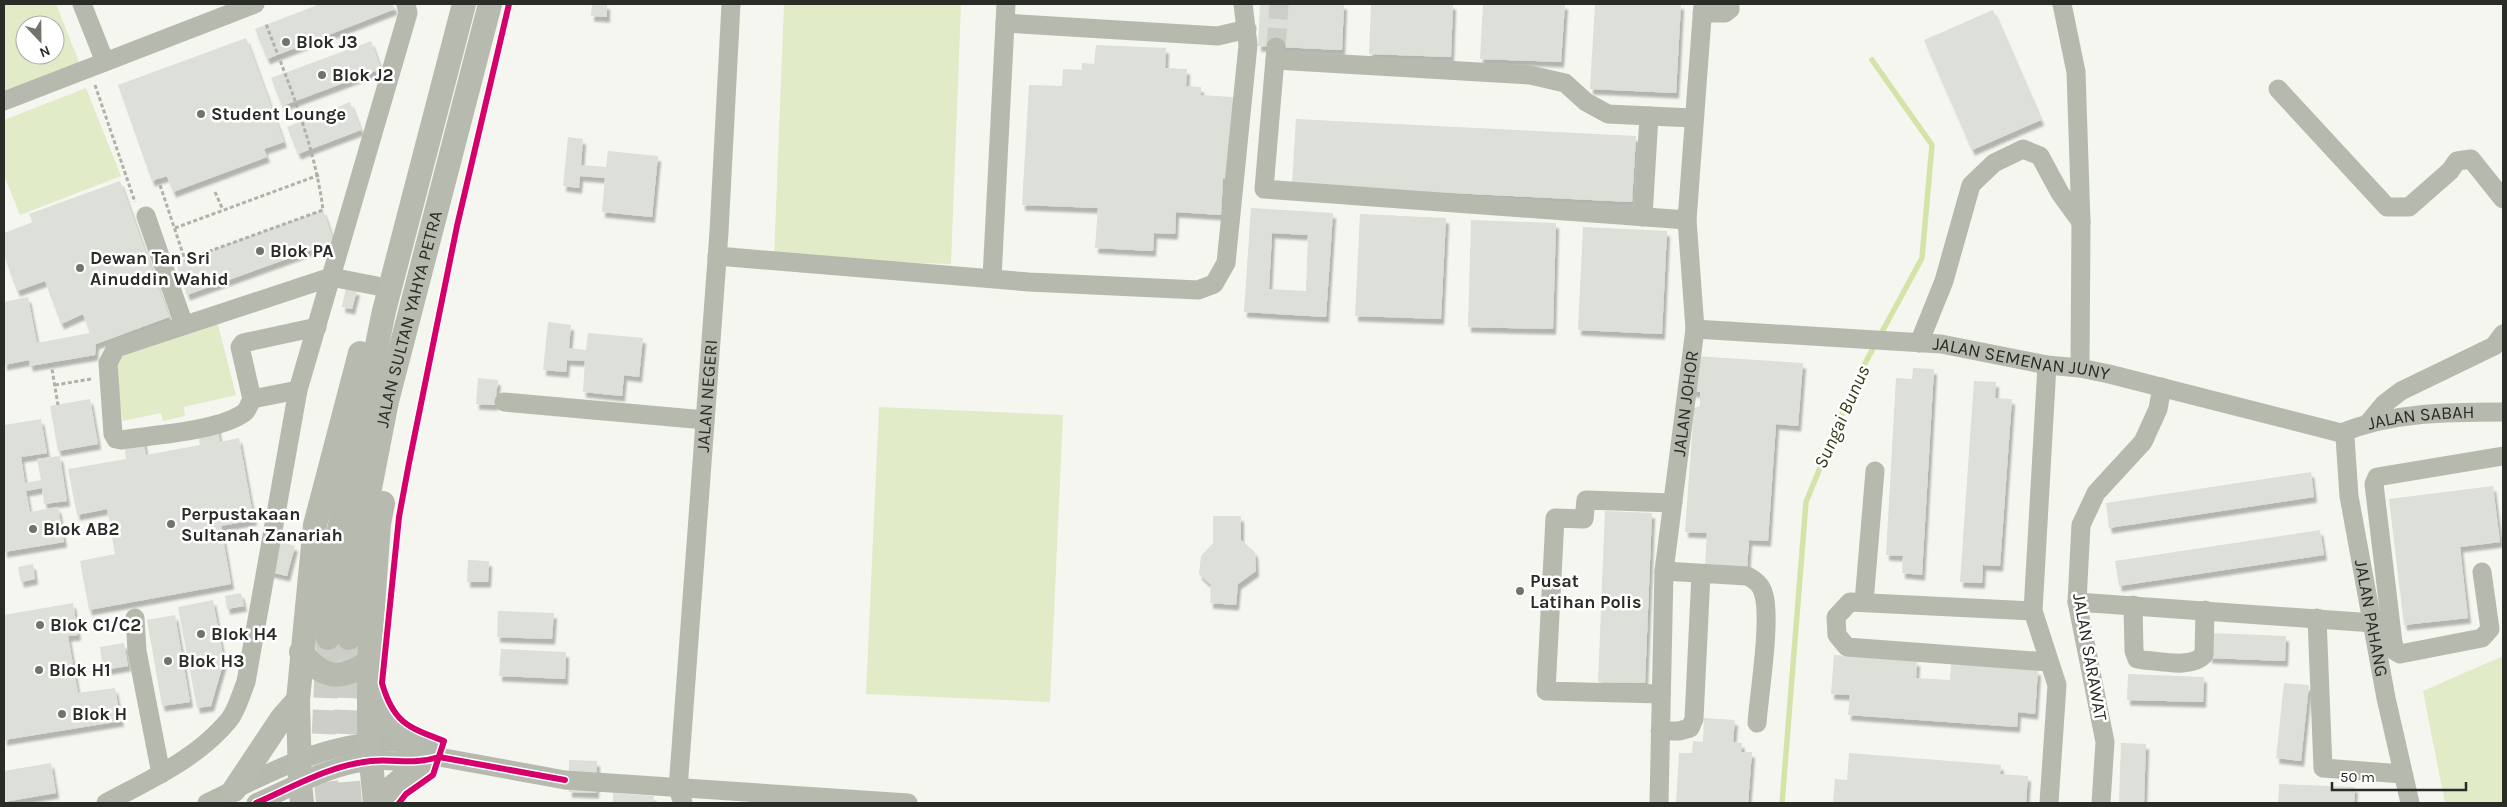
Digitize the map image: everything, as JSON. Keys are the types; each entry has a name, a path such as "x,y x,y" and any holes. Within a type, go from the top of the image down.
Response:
{"main road":[{"name":"JALAN SULTAN YAHYA PETRA","path":"464,4 429,131 384,311 334,554 338,638 356,560 387,401 490,4"},
{"path":"300,783 298,700 301,652 315,525 381,272 406,228"},
{"path":"377,803 370,752 369,662 379,524 408,381 428,298 428,246"},
{"path":"301,652 312,666 331,674 348,674 369,662"},
{"path":"369,698 382,719 425,754 377,803"},
{"path":"234,790 282,718 298,700"}],"street":[{"path":"82,4 105,62"},
{"path":"4,101 256,4"},
{"path":"106,803 161,774 203,748 230,718 246,682 298,390 408,13 406,4"},
{"name":"JALAN NEGERI","path":"680,796 717,256 731,4"},
{"path":"992,278 1006,4"},
{"path":"717,256 1029,282 1198,290 1214,284 1226,263 1248,45 1243,4"},
{"path":"1702,8 1725,13 1730,8 1730,4"},
{"path":"2062,4 2076,72 2081,222 2080,368"},
{"name":"JALAN JOHOR","path":"1659,803 1664,571 1694,329 1687,220 1702,8"},
{"path":"1005,23 1218,36 1247,30"},
{"path":"1687,220 1264,189 1275,53 1530,75 1565,83 1586,102 1608,114 1694,118"},
{"path":"2278,89 2387,207 2408,207 2450,171 2458,161 2471,158 2503,199"},
{"path":"1643,217 1649,116"},
{"path":"1911,342 1944,282 1971,185 1994,163 2023,149 2040,156 2060,193 2081,222"},
{"path":"141,211 184,325"},
{"path":"317,327 243,343 240,352 252,399 246,411 234,419 197,429 121,440 116,439 113,434 108,363 116,348 331,277 377,286"},
{"name":"JALAN SEMENAN JUNY","path":"1694,329 1941,344 2047,365 2080,368 2341,433"},
{"path":"2370,422 2384,404 2401,391 2494,346 2503,334"},
{"path":"2047,365 2033,611 2057,685 2049,803"},
{"name":"JALAN SARAWAT","path":"2101,803 2105,742 2077,602 2081,525 2096,493 2143,442 2158,409 2162,387"},
{"path":"252,399 298,390"},
{"path":"504,402 705,420"},
{"name":"JALAN SABAH","path":"2341,433 2370,422 2394,416 2503,412"},
{"name":"JALAN PAHANG","path":"2341,433 2345,437 2349,496 2372,623 2385,644 2403,774 2410,803"},
{"path":"2482,572 2490,629 2482,638 2400,654 2385,644 2374,484 2377,477 2503,456"},
{"path":"1864,602 1875,471"},
{"path":"1661,694 1546,691 1554,518 1584,519 1586,500 1673,503"},
{"path":"1664,571 1747,576 1753,578 1763,590 1766,618 1757,723"},
{"path":"1660,731 1679,731 1690,728 1694,719 1701,574"},
{"path":"2033,611 1850,602 1836,617 1837,635 1847,647 2048,662"},
{"path":"2077,602 2372,623"},
{"path":"2134,605 2134,651 2137,659 2143,660 2186,663 2198,661 2204,655 2205,610"},
{"path":"135,618 136,651 161,774"},
{"path":"2317,618 2323,768 2403,774"},
{"path":"256,803 334,770 370,752 386,740 425,754 565,780 680,796 908,803"},
{"path":"207,803 234,790 300,783"}],"path":[{"path":"158,179 186,260 322,210 319,175 302,121 266,24"},
{"path":"99,95 141,211"},
{"path":"175,228 319,175"},
{"path":"215,192 223,210"},
{"path":"51,363 58,405"},
{"path":"55,385 97,378"}],"green space":[{"path":"4,4 56,4 60,15 15,15 15,65 65,65 65,27 81,67 4,97"},
{"path":"784,4 961,4 951,264 774,258"},
{"path":"86,88 121,176 20,215 4,175 4,120"},
{"path":"217,321 236,395 184,407 185,416 163,421 161,413 123,421 114,364 122,350"},
{"path":"879,407 1063,415 1050,702 866,694"},
{"path":"2503,656 2503,803 2445,803 2423,691"}],"building":[{"name":"Blok J3","path":"320,4 392,4 395,9 267,59 255,29"},
{"path":"592,4 607,4 607,17 591,16"},
{"path":"1260,4 1344,4 1342,50 1258,46"},
{"path":"1371,4 1453,4 1451,57 1369,54"},
{"path":"1483,4 1565,4 1561,62 1480,59"},
{"path":"1595,4 1681,4 1676,93 1590,89"},
{"path":"1993,10 2041,120 1972,150 1924,40"},
{"name":"Student Lounge","path":"246,38 284,142 264,149 267,157 173,192 167,176 152,181 118,85"},
{"name":"Blok J2","path":"371,41 381,69 282,106 271,78"},
{"path":"1096,45 1166,48 1165,68 1187,69 1186,86 1201,87 1201,95 1233,97 1228,179 1223,178 1221,215 1176,212 1175,234 1154,233 1153,251 1095,248 1098,208 1022,205 1029,85 1062,86 1063,69 1082,70 1082,63 1094,64"},
{"path":"350,102 361,130 298,154 287,127"},
{"path":"1296,119 1636,136 1632,202 1292,185"},
{"path":"568,137 583,139 581,165 606,167 608,151 658,156 652,217 602,212 605,178 580,176 579,188 563,186"},
{"name":"Dewan Tan Sri Ainuddin Wahid","path":"120,181 169,317 96,344 95,355 30,366 29,360 4,365 4,302 28,297 37,343 90,333 83,314 61,324 45,281 17,291 4,255 4,233 33,222 29,214"},
{"path":"1251,208 1333,213 1326,317 1244,312","holes":["1272,233 1308,235 1306,291 1269,289"]},
{"name":"Blok PA","path":"323,210 334,242 187,295 176,263"},
{"path":"1360,214 1446,218 1441,319 1355,316"},
{"path":"1471,220 1556,223 1553,329 1468,327"},
{"path":"1583,227 1667,231 1662,334 1578,330"},
{"path":"346,288 357,290 352,309 342,307"},
{"path":"548,322 571,325 569,348 586,350 588,333 643,338 639,377 624,375 622,396 583,392 585,361 567,360 566,372 543,370"},
{"path":"1694,356 1803,363 1798,426 1776,424 1768,541 1749,540 1747,570 1705,567 1707,533 1685,532 1694,408 1700,406 1700,392 1692,392"},
{"path":"1913,368 1934,369 1922,575 1902,573 1903,556 1886,555 1896,378 1912,379"},
{"path":"478,378 498,380 495,405 476,404"},
{"path":"1974,381 1996,382 1995,398 2012,399 2000,566 1983,565 1982,583 1960,582"},
{"path":"90,399 98,444 58,451 50,406"},
{"path":"41,419 47,453 21,457 25,483 41,480 37,459 60,456 67,501 44,504 42,488 26,491 30,512 58,507 64,542 4,552 4,425"},
{"name":"Perpustakaan Sultanah Zanariah","path":"216,420 220,442 239,438 254,520 221,526 231,584 89,610 80,561 115,554 107,509 77,515 68,469 126,459 123,436 142,433 146,455 200,445 196,423"},
{"path":"2311,472 2314,497 2109,528 2106,503"},
{"path":"2493,486 2500,542 2460,547 2468,618 2404,625 2389,499"},
{"path":"1605,511 1652,513 1645,683 1598,682"},
{"path":"1213,516 1241,516 1241,540 1255,552 1256,571 1238,584 1236,605 1210,603 1211,585 1199,574 1201,556 1213,543"},
{"path":"2320,530 2324,555 2119,586 2115,561"},
{"path":"278,541 295,546 287,576 270,572"},
{"path":"468,560 489,561 488,582 467,582"},
{"path":"33,564 35,579 21,582 18,567"},
{"path":"241,593 244,606 227,609 225,596"},
{"name":"Blok H4","path":"213,600 224,661 211,706 197,708 178,607"},
{"path":"73,603 78,635 68,636 78,693 115,688 121,721 4,740 4,615"},
{"path":"498,611 554,613 552,639 497,637"},
{"name":"Blok H3","path":"175,615 190,702 162,706 147,620"},
{"path":"2210,633 2286,636 2285,661 2209,658"},
{"path":"124,643 128,666 103,670 100,647"},
{"path":"501,649 566,652 565,679 499,676"},
{"path":"1834,655 1917,661 1916,678 1950,680 1951,664 2038,670 2035,714 2018,712 2017,727 1848,715 1850,695 1831,694"},
{"path":"2128,674 2204,677 2203,702 2127,700"},
{"path":"2284,683 2309,685 2301,761 2276,758"},
{"path":"1704,718 1735,720 1733,742 1742,743 1741,752 1752,752 1748,803 1676,803 1679,753 1692,753 1693,741 1703,742"},
{"path":"2121,743 2146,744 2144,803 2119,803"},
{"path":"1849,753 2001,765 2000,774 2028,776 2026,803 1833,803 1835,779 1847,780"},
{"path":"569,760 597,761 596,793 569,792"},
{"path":"51,763 56,793 4,802 4,771"},
{"path":"2279,784 2355,787 2354,803 2278,803"},
{"path":"613,793 654,796 653,803 613,803"}],"waterway":[{"name":"Sungai Bunus","path":"1782,803 1806,502 1856,380 1922,258 1932,145 1872,60"}],"tunnel":[{"path":"1276,47 1279,4"},
{"path":"328,638 323,751 328,803"},
{"path":"349,638 345,743 350,803"}],"cycle path":[{"path":"399,803 406,794 433,775 444,741 420,732 403,721 391,707 382,683 399,517 457,226 509,4"},
{"path":"256,803 326,772 356,763 371,761 421,761 439,757 565,780"}],"place":[{"name":"Blok J3","path":"286,42"},
{"name":"Blok J2","path":"322,75"},
{"name":"Student Lounge","path":"201,114"},
{"name":"Blok PA","path":"260,251"},
{"name":"Dewan Tan Sri Ainuddin Wahid","path":"80,268"},
{"name":"Perpustakaan Sultanah Zanariah","path":"171,524"},
{"name":"Blok AB2","path":"33,529"},
{"name":"Pusat Latihan Polis","path":"1520,591"},
{"name":"Blok C1/C2","path":"40,625"},
{"name":"Blok H4","path":"201,634"},
{"name":"Blok H3","path":"168,661"},
{"name":"Blok H1","path":"39,670"},
{"name":"Blok H","path":"62,714"}]}
